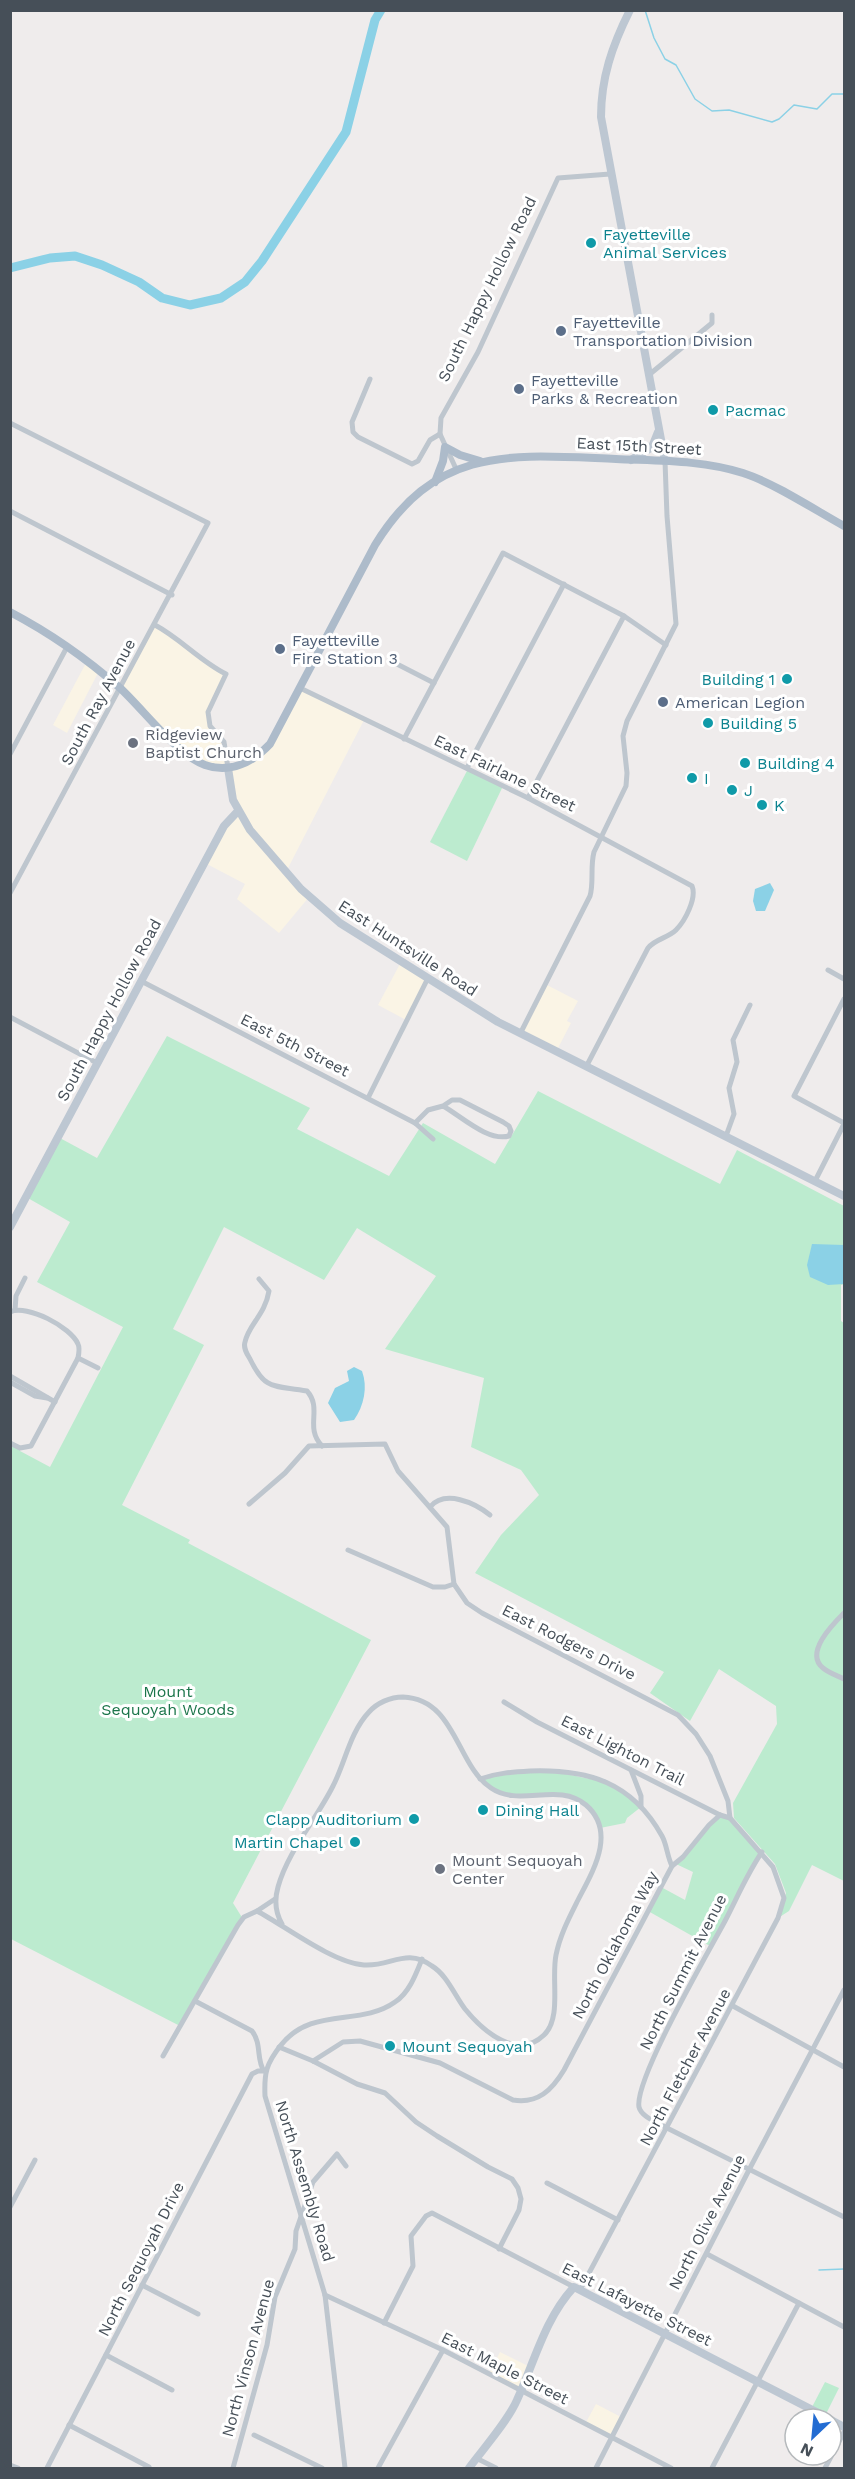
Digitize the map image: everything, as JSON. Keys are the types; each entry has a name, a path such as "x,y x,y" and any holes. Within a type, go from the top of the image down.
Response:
{"main road":[{"path":"630,10 611,51 603,85 601,117 665,461"},
{"path":"631,460 652,447 658,428"},
{"path":"435,483 443,462 445,447 460,455 480,461"},
{"name":"East 15th Street","path":"457,471 480,461 528,456 702,464 745,474 844,526"},
{"path":"10,612 68,647 120,689 193,759 214,767 228,768 254,759 270,744 383,531 408,503 435,483 457,471"},
{"name":"East Huntsville Road","path":"228,768 230,786 238,811 249,830 313,901 340,924 428,980 520,1034 844,1196"},
{"name":"South Happy Hollow Road","path":"11,1224 224,826 238,811"},
{"path":"469,2469 512,2409 562,2303 577,2289"},
{"name":"East Lafayette Street","path":"577,2289 807,2407"}],"street":[{"name":"South Happy Hollow Road","path":"440,434 444,411 478,352 558,178 610,174"},
{"path":"650,374 712,323 712,315"},
{"path":"370,380 351,427 358,437 412,464 417,461 430,440 440,434 457,471"},
{"name":"South Ray Avenue","path":"10,423 208,523 172,595 10,893"},
{"path":"520,1034 590,896 591,861 626,786 623,736 627,721 666,645 677,618 667,516 665,461"},
{"path":"10,511 172,595"},
{"path":"404,739 503,553 624,616 666,645"},
{"path":"467,768 564,584"},
{"path":"528,798 624,616"},
{"path":"155,625 182,640 207,662 226,674 208,712 210,726 224,742 228,768"},
{"path":"10,754 68,647"},
{"path":"393,662 434,683"},
{"name":"East Fairlane Street","path":"300,688 528,798 688,883 694,891 693,898 678,928 648,948 586,1067"},
{"path":"828,970 844,979"},
{"path":"368,1098 428,980"},
{"name":"East 5th Street","path":"141,981 415,1123 433,1138"},
{"path":"815,1181 844,1124 794,1096 844,999"},
{"path":"726,1136 734,1114 729,1088 737,1062 733,1040 750,1005"},
{"path":"10,1017 97,1063"},
{"path":"415,1123 428,1110 443,1106 452,1100 460,1100 509,1126 511,1131 509,1136 501,1138 491,1135 443,1106"},
{"path":"10,1443 20,1448 32,1446 78,1358 78,1344 69,1332 41,1315 13,1311 16,1296 25,1278"},
{"path":"259,1279 268,1291 267,1302 245,1340 246,1350 264,1382 276,1388 306,1391 311,1396 314,1410 312,1431 322,1446"},
{"path":"78,1358 98,1368"},
{"path":"10,1376 42,1393 46,1398"},
{"path":"10,1382 35,1396 54,1402"},
{"path":"249,1504 285,1473 309,1446 385,1444 398,1471 447,1527 454,1584 433,1587 348,1550"},
{"path":"430,1507 435,1502 452,1498 481,1507 490,1515"},
{"name":"East Rodgers Drive","path":"454,1584 467,1603 482,1613 678,1715 696,1734 710,1756 728,1801 730,1818"},
{"path":"844,1613 824,1637 816,1651 819,1664 824,1670 844,1679"},
{"path":"257,1911 282,1924 297,1936 356,1964 375,1965 404,1957 422,1959 436,1968 466,2010 488,2032 510,2044 530,2043 544,2035 552,2021 553,1974 559,1941 598,1862 602,1832 593,1813 577,1799 561,1794 511,1796 491,1788 480,1779 450,1726 443,1718 422,1703 403,1697 391,1699 369,1712 358,1727 333,1786 281,1877 275,1899 276,1912 282,1924"},
{"name":"East Lighton Trail","path":"504,1702 631,1770 730,1818"},
{"path":"480,1779 502,1773 547,1770 583,1773 624,1791 641,1807 662,1836 672,1866"},
{"path":"631,1770 641,1796 641,1807"},
{"name":"North Oklahoma Way","path":"313,2061 344,2042 360,2041 440,2063 513,2100 524,2102 545,2094 564,2070 672,1866 683,1857 720,1815"},
{"path":"730,1818 762,1852"},
{"name":"North Fletcher Avenue","path":"577,2289 618,2220 778,1918 784,1898 773,1867 762,1852"},
{"name":"North Summit Avenue","path":"667,2128 643,2114 639,2108 639,2097 650,2066 699,1965 762,1852"},
{"path":"163,2056 238,1925 244,1917 275,1899"},
{"path":"264,2071 279,2047 293,2032 304,2026 328,2018 371,2012 396,2002 412,1981 422,1959"},
{"name":"North Olive Avenue","path":"596,2469 844,1989"},
{"name":"North Assembly Road","path":"195,2001 252,2031 257,2038 260,2064 264,2071 265,2096 325,2295 345,2469"},
{"path":"733,2006 844,2067"},
{"path":"279,2047 313,2061 357,2084 385,2093 417,2122 437,2136 512,2179 521,2199 519,2210 499,2249"},
{"name":"North Sequoyah Drive","path":"47,2469 252,2074 264,2071"},
{"path":"667,2128 844,2217"},
{"name":"North Vinson Avenue","path":"233,2469 267,2345 275,2296 295,2248 296,2231 313,2182 337,2154 346,2166"},
{"path":"10,2207 35,2160"},
{"path":"547,2182 618,2220"},
{"name":"East Lafayette Street","path":"384,2323 413,2266 411,2236 426,2216 432,2213 577,2289"},
{"path":"706,2254 844,2326"},
{"path":"142,2285 198,2314"},
{"name":"East Maple Street","path":"325,2295 443,2350 671,2469"},
{"path":"712,2469 800,2303"},
{"path":"378,2469 443,2350"},
{"path":"106,2355 172,2390"},
{"path":"69,2426 149,2467"},
{"path":"825,2469 844,2432"},
{"path":"255,2435 322,2469"},
{"path":"476,2458 496,2469"},
{"path":"10,2465 18,2469"}],"shaded area":[{"path":"155,625 226,674 211,704 208,720 220,737 228,768 193,759 120,689"},
{"path":"87,661 99,671 67,733 53,725"},
{"path":"300,688 364,720 286,872 309,897 279,933 237,899 245,884 205,863 238,811 228,768 262,753"},
{"path":"401,962 427,980 408,1021 378,1005"},
{"path":"547,985 578,1001 567,1021 571,1023 557,1050 522,1033"},
{"path":"500,2352 530,2367 521,2391 489,2374"},
{"path":"596,2404 621,2417 612,2437 585,2424"}],"green space":[{"path":"468,769 503,786 467,861 430,842"},
{"name":"Mount Sequoyah Woods","path":"167,1036 310,1108 297,1129 389,1176 423,1123 495,1164 538,1091 720,1184 737,1150 844,1206 844,1284 841,1285 841,1321 844,1323 844,1881 812,1865 789,1911 778,1918 786,1893 775,1864 734,1818 733,1803 777,1724 776,1706 719,1669 690,1721 650,1693 664,1672 475,1573 501,1535 539,1495 521,1470 471,1447 484,1378 385,1349 436,1276 357,1228 324,1280 224,1227 173,1329 204,1345 122,1505 190,1540 188,1543 371,1640 233,1903 243,1919 180,2026 11,1939 10,1443 50,1467 123,1327 37,1282 70,1222 26,1197 58,1137 97,1158"},
{"path":"547,1770 609,1783 641,1807 627,1818 625,1823 600,1828 591,1813 580,1803 569,1798 500,1792 480,1779 494,1774"},
{"path":"720,1815 730,1818 762,1852 710,1946 648,1911 661,1887 685,1900 693,1872 676,1864"},
{"path":"825,2382 839,2388 830,2407 812,2407"}],"water":[{"path":"770,883 774,890 765,911 756,911 753,901 755,889"},
{"path":"812,1244 844,1245 844,1284 828,1285 810,1277 807,1265"},
{"path":"354,1367 362,1371 364,1377 363,1403 354,1420 340,1422 328,1403 335,1388 349,1381 347,1371"}],"waterway":[{"path":"10,268 50,258 75,256 102,265 139,282 162,298 190,305 221,298 245,282 262,261 346,132 375,20 381,10"},
{"path":"645,10 654,38 665,59 676,65 695,99 712,111 729,110 772,122 779,119 794,105 817,109 832,94 844,94"},
{"path":"819,2270 844,2269"}],"place":[{"name":"Fayetteville Animal Services","path":"591,243"},
{"name":"Fayetteville Transportation Division","path":"561,331"},
{"name":"Fayetteville Parks & Recreation","path":"519,389"},
{"name":"Pacmac","path":"713,410"},
{"name":"Fayetteville Fire Station 3","path":"280,649"},
{"name":"Building 1","path":"787,679"},
{"name":"American Legion","path":"663,702"},
{"name":"Building 5","path":"708,723"},
{"name":"Ridgeview Baptist Church","path":"133,743"},
{"name":"Building 4","path":"745,763"},
{"name":"I","path":"692,778"},
{"name":"J","path":"732,790"},
{"name":"K","path":"762,805"},
{"name":"Dining Hall","path":"483,1810"},
{"name":"Clapp Auditorium","path":"414,1819"},
{"name":"Martin Chapel","path":"355,1842"},
{"name":"Mount Sequoyah Center","path":"440,1869"},
{"name":"Mount Sequoyah","path":"390,2046"}]}
